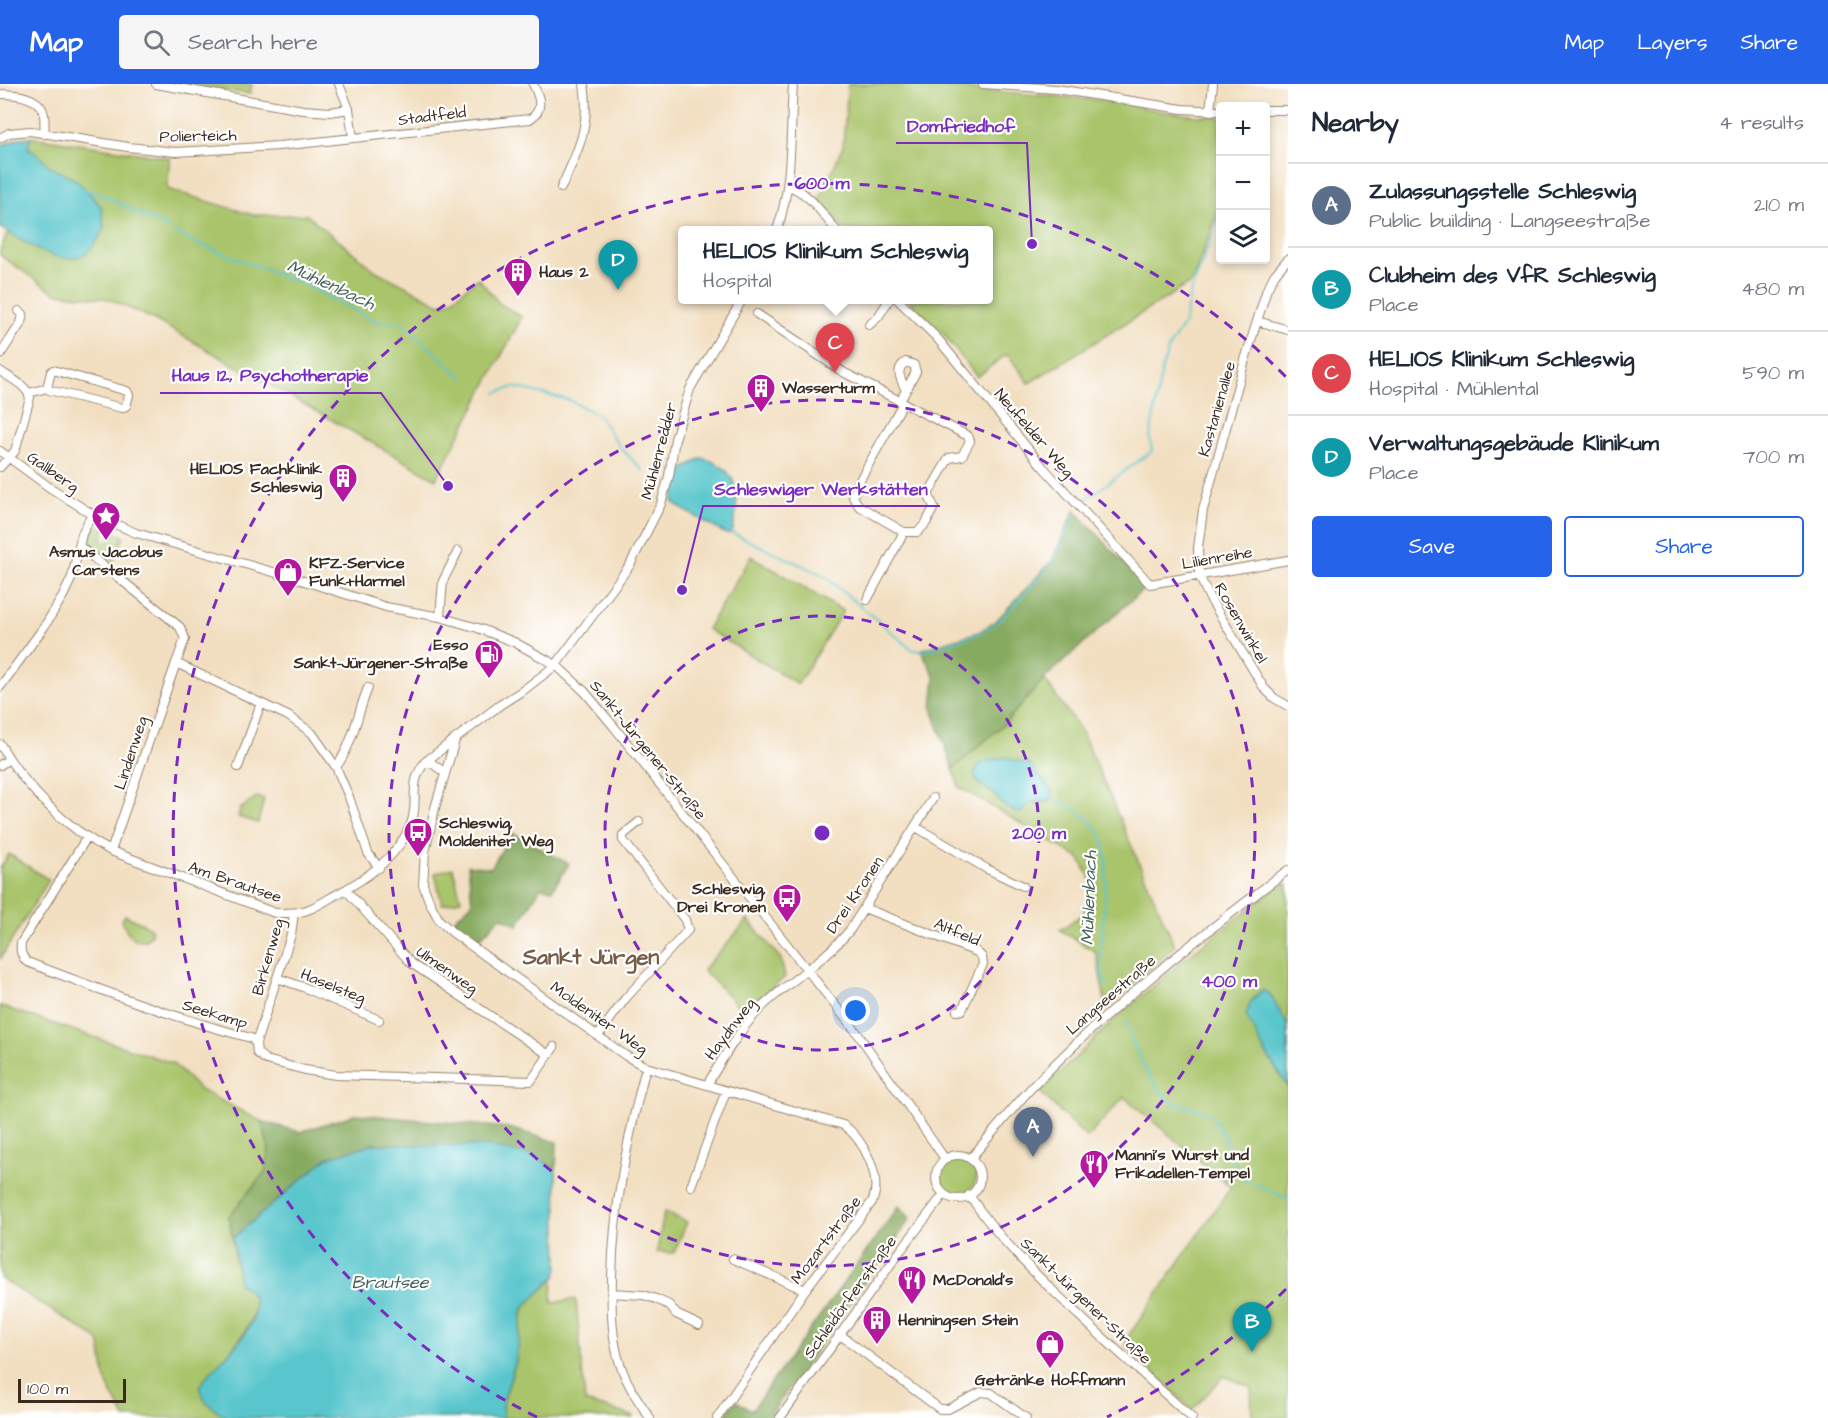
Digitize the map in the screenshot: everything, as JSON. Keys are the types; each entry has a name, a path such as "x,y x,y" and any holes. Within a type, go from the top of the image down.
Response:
{"street":[{"path":"2,84 1,93 22,95 38,103 44,112 45,134"},
{"path":"156,84 303,110 330,112 349,109"},
{"path":"339,84 349,109 353,138"},
{"name":"Stadtfeld","path":"353,138 530,119 540,107 534,84"},
{"path":"561,188 577,156 585,124 584,84"},
{"path":"779,226 787,186 793,84"},
{"path":"983,84 1056,89 1182,109 1216,111"},
{"path":"1210,111 1213,84"},
{"path":"1270,110 1288,110"},
{"name":"Polierteich","path":"0,138 21,130 176,152 279,146 353,138"},
{"path":"787,186 796,188 807,195 832,226"},
{"name":"Kastanienallee","path":"1198,575 1198,548 1203,510 1257,321 1275,274 1288,260"},
{"name":"Mühlenredder","path":"556,665 630,565 646,536 663,495 675,439 690,389 740,304"},
{"path":"869,325 878,317 886,304"},
{"name":"Neufelder Weg","path":"902,304 937,338 1043,467 1150,584"},
{"path":"0,355 21,323 23,314 19,310"},
{"path":"757,314 843,372 901,402 968,436 970,441 962,456 949,458 928,494 934,507 926,523 918,532 904,532 859,506 852,497 856,485 901,402 906,390"},
{"path":"1257,321 1288,330"},
{"path":"29,393 47,388 122,408 126,406 129,395 127,391 53,370 47,388"},
{"path":"0,371 29,393"},
{"path":"0,467 15,451 21,437 29,393"},
{"name":"Gallberg","path":"0,451 49,487 92,514"},
{"path":"0,687 63,596 72,577 82,534 92,514"},
{"name":"Sankt-Jürgener-Straße","path":"92,514 136,533 175,545 301,580 386,607 440,617 478,628 514,642 556,665 585,692 615,728 858,1034 945,1159"},
{"path":"867,600 904,532"},
{"name":"Lindenweg","path":"80,546 180,627 185,639 111,851"},
{"path":"440,617 443,581 458,551"},
{"name":"Lilienreihe","path":"1150,584 1288,560"},
{"name":"Rosenwinkel","path":"1198,575 1253,672 1274,698 1288,706"},
{"path":"177,663 295,720 312,733 336,767 349,796 368,853 379,868"},
{"path":"425,762 556,665"},
{"path":"336,767 343,758 358,710 368,688"},
{"path":"238,767 261,704"},
{"name":"Moldeniter Weg","path":"455,740 444,772 428,835 423,872 423,885 439,920 471,947 626,1056 646,1067 625,1157 618,1199 611,1293 612,1322 618,1357 624,1376 650,1418"},
{"name":"Am Brautsee","path":"0,744 9,759 38,793 64,819 87,837 111,851 275,913 307,911 346,890 379,868 393,854 411,824 415,801 413,786 417,773 425,762"},
{"path":"0,765 9,759"},
{"path":"425,762 433,764 444,772"},
{"name":"Drei Kronen","path":"807,970 837,945 850,930 933,798"},
{"path":"598,1036 625,999 688,930 685,920 622,840 623,835 639,822"},
{"path":"916,827 987,869 1023,886"},
{"name":"Seekamp","path":"87,837 21,943 22,958 27,962 198,1024 251,1038 256,1043 257,1053 277,1064 336,1076 531,1081 552,1051"},
{"name":"Langseestraße","path":"970,1159 1034,1085 1108,1014 1186,947 1287,872"},
{"name":"Ulmenweg","path":"346,890 411,963 552,1051"},
{"name":"Altfeld","path":"864,908 976,952 982,957 982,964 967,1002 962,1010 957,1011"},
{"name":"Birkenweg","path":"256,1043 291,935 294,913"},
{"name":"Haydnweg","path":"707,1085 724,1055 761,1008 807,970"},
{"name":"Haselsteg","path":"277,978 379,1020"},
{"name":"Mozartstraße","path":"646,1067 843,1125 852,1131 865,1149 877,1185 876,1194 805,1290 717,1418"},
{"path":"692,1186 726,1091"},
{"path":"957,1155 970,1159 975,1164 979,1178 975,1191 969,1196 956,1199 944,1194 937,1184 936,1177 940,1164 945,1159 957,1155"},
{"name":"Schleidörferstraße","path":"780,1418 839,1334 944,1194"},
{"name":"Sankt-Jürgener-Straße","path":"969,1196 996,1233 1030,1268 1108,1343 1192,1418"},
{"path":"733,1259 805,1290"},
{"path":"611,1293 644,1295 656,1299 669,1305 676,1314 699,1325"},
{"path":"839,1334 940,1409 948,1409 981,1392 991,1393 1026,1418"}],"green space":[{"path":"183,84 252,84 250,94"},
{"path":"848,84 904,84 1111,101 1159,111 1216,116 1216,218 1192,282 1029,383 1007,354 977,377 941,331 912,304 993,304 993,226 841,226 819,201 843,146"},
{"path":"31,137 170,158 167,189 253,215 307,215 376,271 440,304 449,302 478,278 499,303 522,317 436,479 155,320 109,299 55,293 0,255 8,232 0,227 0,146 19,138"},
{"path":"1075,510 1146,587 1044,679 1005,723 953,769 932,709 935,677 921,650 979,632 997,620 1051,562"},
{"path":"99,526 105,529 102,541 109,543 112,532 124,536 112,565 90,541 90,530"},
{"path":"751,556 843,611 798,684 707,629"},
{"path":"1044,679 1082,732 1175,946 1106,1007 1096,952 1060,930 1084,913 1093,883 1079,858 959,787 953,769 1005,723","holes":["1041,780 1052,791 1051,801 1004,806 992,792 978,783"]},
{"path":"257,797 264,799 258,823 238,817 240,809"},
{"path":"512,833 569,864 552,890 541,887 518,925 501,917 477,941 453,921 472,903 468,865 491,868"},
{"path":"9,854 49,880 0,959 0,868"},
{"path":"453,868 461,900 442,904 435,873"},
{"path":"1283,883 1288,884 1288,1418 1255,1418 1252,1416 1251,1387 1224,1376 1192,1410 1126,1346 1127,1338 1231,1187 1124,1097 1087,1138 1040,1092 1116,1018 1190,954"},
{"path":"125,915 151,929 151,936 146,940 134,940 124,925 122,919"},
{"path":"748,920 781,959 785,977 761,997 746,1014 703,970"},
{"path":"0,1006 172,1063 200,1090 261,1121 269,1148 266,1171 229,1216 239,1284 251,1293 255,1304 252,1318 233,1348 203,1381 206,1402 227,1418 125,1418 107,1383 98,1339 0,1278"},
{"path":"356,1114 509,1128 557,1142 556,1170 536,1156 327,1158 233,1238 229,1216 266,1171 269,1148 261,1121 300,1132"},
{"path":"958,1158 970,1164 976,1176 970,1188 958,1194 946,1188 940,1176 946,1164"},
{"path":"899,1206 910,1218 902,1231 768,1418 723,1418 736,1401 752,1410"},
{"path":"664,1212 687,1222 674,1253 657,1252"},
{"path":"553,1279 552,1303 576,1299 585,1402 633,1416 633,1418 503,1418 502,1405 516,1361 523,1308"}],"water":[{"path":"31,137 28,148 52,168 76,180 101,206 104,228 91,249 79,257 68,258 44,252 0,227 0,146 19,138"},
{"path":"702,458 725,469 735,487 737,497 732,533 726,534 677,506 673,501 680,474"},
{"path":"1004,757 1029,764 1052,791 1051,801 1032,802 1019,814 1004,806 992,792 978,783 974,773 980,763"},
{"path":"1262,990 1270,994 1288,1026 1288,1087 1265,1052 1246,1015 1250,1003"},
{"name":"Brautsee","path":"372,1144 484,1146 536,1156 556,1170 558,1267 556,1276 523,1308 516,1361 502,1405 503,1418 227,1418 206,1402 199,1387 243,1336 254,1313 252,1295 247,1288 239,1284 233,1238 327,1158"}],"waterway":[{"name":"Mühlenbach","path":"85,189 113,200 169,229"},
{"path":"1082,502 1152,451 1150,438 1162,368 1169,347 1184,324 1190,294 1216,226"},
{"name":"Mühlenbach","path":"175,232 191,241 303,284 375,321 401,322 463,378"},
{"name":"Mühlenbach","path":"496,393 514,387 569,400 598,415 620,447 643,471"},
{"path":"732,533 823,575 913,650 924,651 980,633 999,621 1051,565 1075,514"},
{"name":"Mühlenbach","path":"1053,797 1091,822 1100,833 1104,843 1106,888 1100,963 1108,986"},
{"name":"Mühlenbach","path":"1126,1021 1138,1055 1151,1078 1166,1097 1180,1105 1209,1114 1217,1123 1240,1177 1288,1199"}],"place":[{"name":"Domfriedhof","path":"1032,244"},
{"name":"Verwaltungsgebäude Klinikum","path":"618,290"},
{"name":"Haus 2","path":"518,298"},
{"name":"HELIOS Klinikum Schleswig","path":"835,373"},
{"name":"Wasserturm","path":"761,414"},
{"name":"Haus 12, Psychotherapie","path":"448,486"},
{"name":"HELIOS Fachklinik Schleswig","path":"343,504"},
{"name":"Asmus Jacobus Carstens","path":"106,542"},
{"name":"Schleswiger Werkstätten","path":"682,590"},
{"name":"KFZ-Service Funk+Harmel","path":"288,598"},
{"name":"Esso Sankt-Jürgener-Straße","path":"489,680"},
{"name":"Schleswig, Moldeniter Weg","path":"418,858"},
{"name":"Schleswig, Drei Kronen","path":"787,924"},
{"name":"Zulassungsstelle Schleswig","path":"1033,1157"},
{"name":"Manni's Wurst und Frikadellen-Tempel","path":"1094,1190"},
{"name":"McDonald's","path":"912,1306"},
{"name":"Henningsen Stein","path":"877,1346"},
{"name":"Clubheim des VfR Schleswig","path":"1252,1352"},
{"name":"Getränke Hoffmann","path":"1050,1370"}],"district":[{"name":"Sankt Jürgen","path":"591,957"}]}
